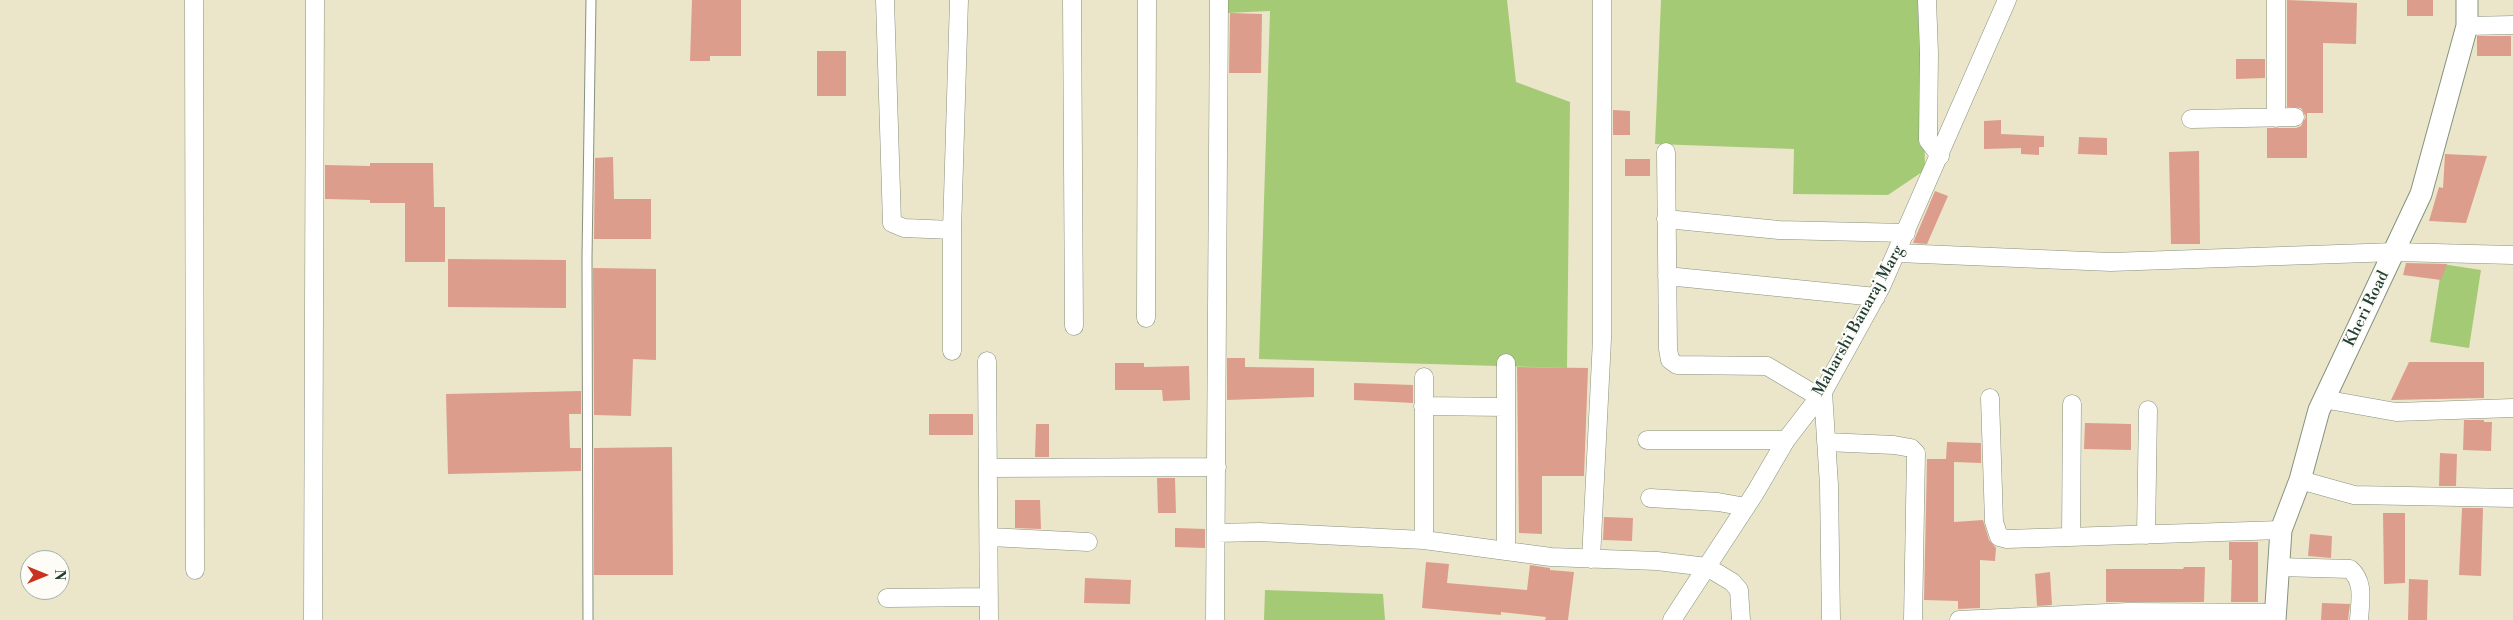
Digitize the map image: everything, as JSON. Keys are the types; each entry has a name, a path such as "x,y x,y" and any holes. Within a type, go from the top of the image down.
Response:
{"street":[{"path":"194,0 194,570"},
{"path":"313,620 315,0"},
{"path":"885,0 892,223 904,228 952,230"},
{"path":"952,351 952,230 959,0"},
{"path":"1072,0 1074,326"},
{"path":"1146,318 1147,0"},
{"path":"1215,620 1219,0"},
{"path":"1591,558 1602,339 1602,0"},
{"path":"1927,0 1930,53 1928,140 1940,156"},
{"name":"Maharshi Banaraj Marg","path":"1672,620 1746,507 1786,440 1821,394 1876,297 1898,253 2007,0"},
{"path":"2276,0 2276,118"},
{"name":"Kheri Road","path":"2276,616 2281,530 2300,480 2323,399 2395,252 2421,194 2467,26 2467,0"},
{"path":"2467,26 2513,25"},
{"path":"2191,119 2295,117"},
{"path":"1666,152 1670,360 1676,365 1767,366 1821,394 1829,485 1831,620"},
{"path":"1666,219 1779,230 1906,233"},
{"path":"1898,253 2111,262 2395,252 2513,255"},
{"path":"1667,276 1876,297"},
{"path":"988,360 990,620"},
{"path":"1506,363 1506,550"},
{"path":"1424,377 1424,540"},
{"path":"1990,398 1995,532 1999,537 2007,539 2281,530"},
{"path":"2323,399 2396,412 2513,408"},
{"path":"2071,537 2072,404"},
{"path":"1423,406 1505,407"},
{"path":"2146,535 2148,410"},
{"path":"1647,440 1786,440"},
{"path":"1826,442 1894,445 1911,448 1916,454 1913,620"},
{"path":"988,468 1217,467"},
{"path":"2300,480 2354,495 2513,498"},
{"path":"1650,498 1718,502 1746,507"},
{"path":"1216,533 1258,532 1424,540 1551,557 1657,561 1707,567 1732,582 1739,590 1741,620"},
{"path":"990,536 1088,542"},
{"path":"2279,567 2350,569 2356,575 2361,586 2359,620"},
{"path":"887,598 989,596"},
{"path":"1959,620 2128,612 2276,616"}],"lane":[{"path":"588,620 587,257 591,0"}],"green space":[{"path":"1227,0 1507,0 1516,82 1570,102 1567,368 1259,359 1270,11 1226,13"},
{"path":"1661,0 1922,0 1925,170 1888,195 1793,194 1794,149 1655,144"},
{"path":"2442,264 2481,270 2469,348 2430,342"},
{"path":"1265,590 1383,594 1385,620 1264,620"}],"building":[{"path":"692,0 741,0 741,56 710,56 710,61 690,61"},
{"path":"2287,0 2357,3 2356,44 2323,43 2323,113 2307,113 2307,158 2267,158 2267,128 2296,128 2301,126 2306,117 2301,108 2287,107"},
{"path":"2407,0 2433,0 2433,16 2407,16"},
{"path":"1230,13 1262,14 1261,73 1229,73"},
{"path":"2477,36 2511,36 2511,56 2477,56"},
{"path":"817,51 846,51 846,96 817,96"},
{"path":"2236,59 2265,59 2265,78 2236,79"},
{"path":"1613,110 1630,111 1630,135 1613,135"},
{"path":"2001,120 2001,134 2044,136 2044,147 2039,147 2039,155 2021,154 2021,148 1984,149 1984,121"},
{"path":"2079,137 2107,138 2107,155 2078,154"},
{"path":"2199,151 2200,244 2171,244 2169,152"},
{"path":"2445,154 2487,156 2466,223 2429,221 2439,187 2443,188"},
{"path":"613,157 614,199 651,199 651,239 594,239 595,158"},
{"path":"1625,159 1650,159 1650,176 1625,176"},
{"path":"370,163 433,163 434,207 445,207 445,262 405,262 405,203 370,203 370,200 325,199 325,165 370,166"},
{"path":"1935,191 1948,196 1927,244 1913,243"},
{"path":"448,259 566,260 566,308 448,307"},
{"path":"2406,263 2447,264 2441,280 2403,275"},
{"path":"593,268 656,269 656,360 633,359 631,416 594,415"},
{"path":"1227,358 1245,358 1245,367 1314,368 1314,397 1227,400"},
{"path":"2409,362 2484,362 2484,398 2391,400"},
{"path":"1115,363 1144,363 1144,367 1189,366 1190,400 1163,401 1162,390 1115,390"},
{"path":"1517,367 1588,368 1584,476 1542,476 1542,534 1519,533"},
{"path":"1354,383 1413,385 1413,403 1354,400"},
{"path":"581,391 581,414 569,414 570,448 581,448 581,471 448,474 446,394"},
{"path":"929,414 973,414 973,435 929,435"},
{"path":"2464,420 2492,422 2491,451 2463,450"},
{"path":"2085,423 2131,424 2131,450 2084,449"},
{"path":"1036,424 1049,424 1049,457 1035,457"},
{"path":"1947,442 1981,443 1981,463 1954,462 1954,522 1983,520 1989,540 1996,548 1995,561 1980,560 1980,608 1958,609 1958,601 1924,600 1927,459 1946,459"},
{"path":"672,447 673,575 594,575 594,448"},
{"path":"2440,453 2457,454 2456,486 2439,486"},
{"path":"1157,478 1175,478 1176,513 1158,513"},
{"path":"1015,500 1040,500 1041,529 1015,528"},
{"path":"2462,508 2483,508 2481,576 2459,575"},
{"path":"2383,513 2405,513 2405,583 2384,584"},
{"path":"1604,517 1633,518 1632,541 1603,540"},
{"path":"1175,528 1205,529 1205,548 1175,547"},
{"path":"2310,534 2332,536 2331,558 2308,556"},
{"path":"2229,542 2258,542 2258,602 2231,602 2232,560 2229,560"},
{"path":"1426,562 1449,564 1447,583 1527,590 1530,565 1550,568 1550,570 1574,572 1568,620 1545,620 1546,617 1501,612 1501,615 1422,608"},
{"path":"2184,567 2205,567 2204,602 2106,602 2106,569 2183,569"},
{"path":"2050,572 2052,605 2037,606 2035,574"},
{"path":"1085,578 1131,580 1130,604 1084,603"},
{"path":"2409,579 2428,580 2427,620 2408,620"},
{"path":"2322,603 2350,604 2348,620 2321,620"}]}
